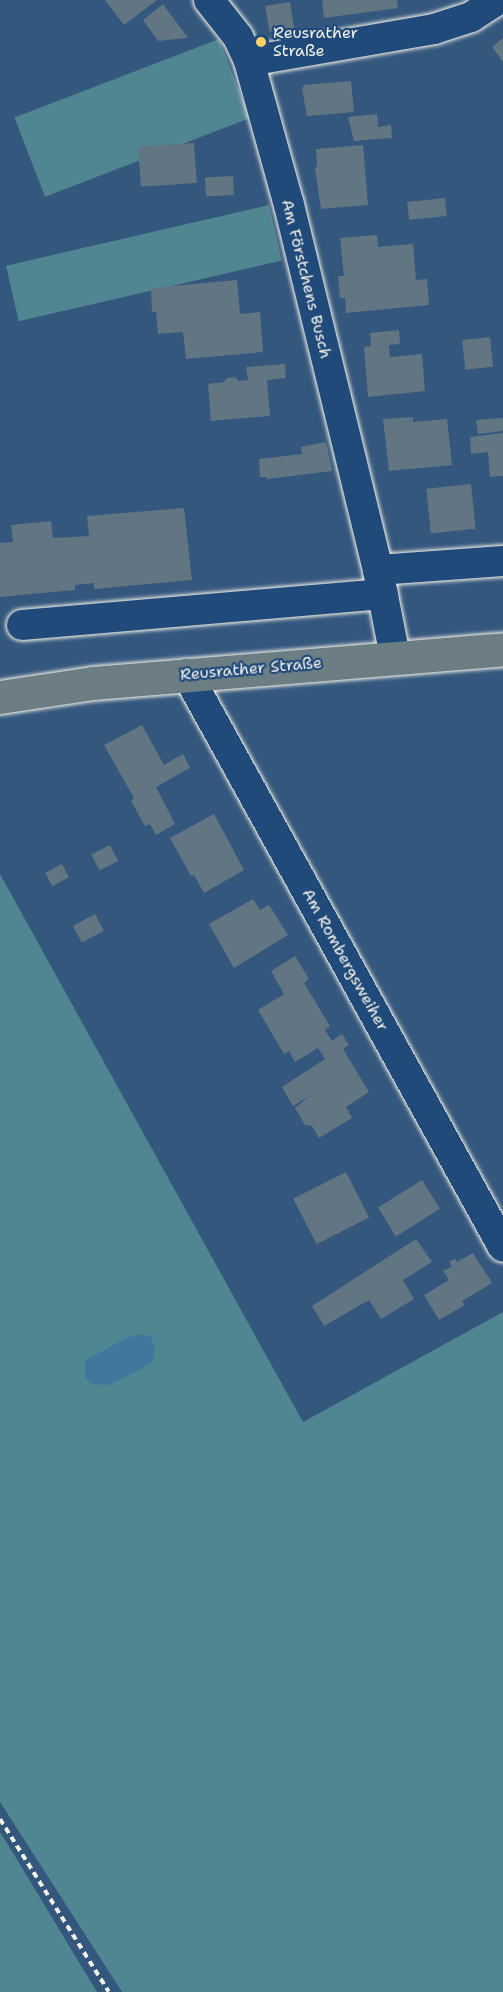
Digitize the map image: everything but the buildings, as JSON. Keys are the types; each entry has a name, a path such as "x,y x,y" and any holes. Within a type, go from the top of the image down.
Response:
{"main road":[{"name":"Reusrather Straße","path":"0,697 93,683 503,648"}],"street":[{"name":"Am Förstchens Busch","path":"209,0 238,37 249,61 289,205 381,582 395,657"},
{"path":"249,61 434,29 471,17 497,0"},
{"path":"22,625 381,582 503,561"},
{"name":"Am Rombergsweiher","path":"187,674 503,1247"}],"path":[{"path":"0,1819 109,1992"}],"green space":[{"path":"219,39 249,118 45,197 15,117"},
{"path":"269,205 282,261 19,321 6,266"},
{"path":"0,874 303,1422 503,1312 503,1992 122,1992 0,1802"},
{"path":"0,1832 7,1843 97,1992 0,1992"}],"water":[{"path":"143,1334 151,1337 155,1349 152,1363 109,1385 92,1384 85,1377 85,1361 126,1338"}],"place":[{"name":"Reusrather Straße","path":"261,42"}]}
